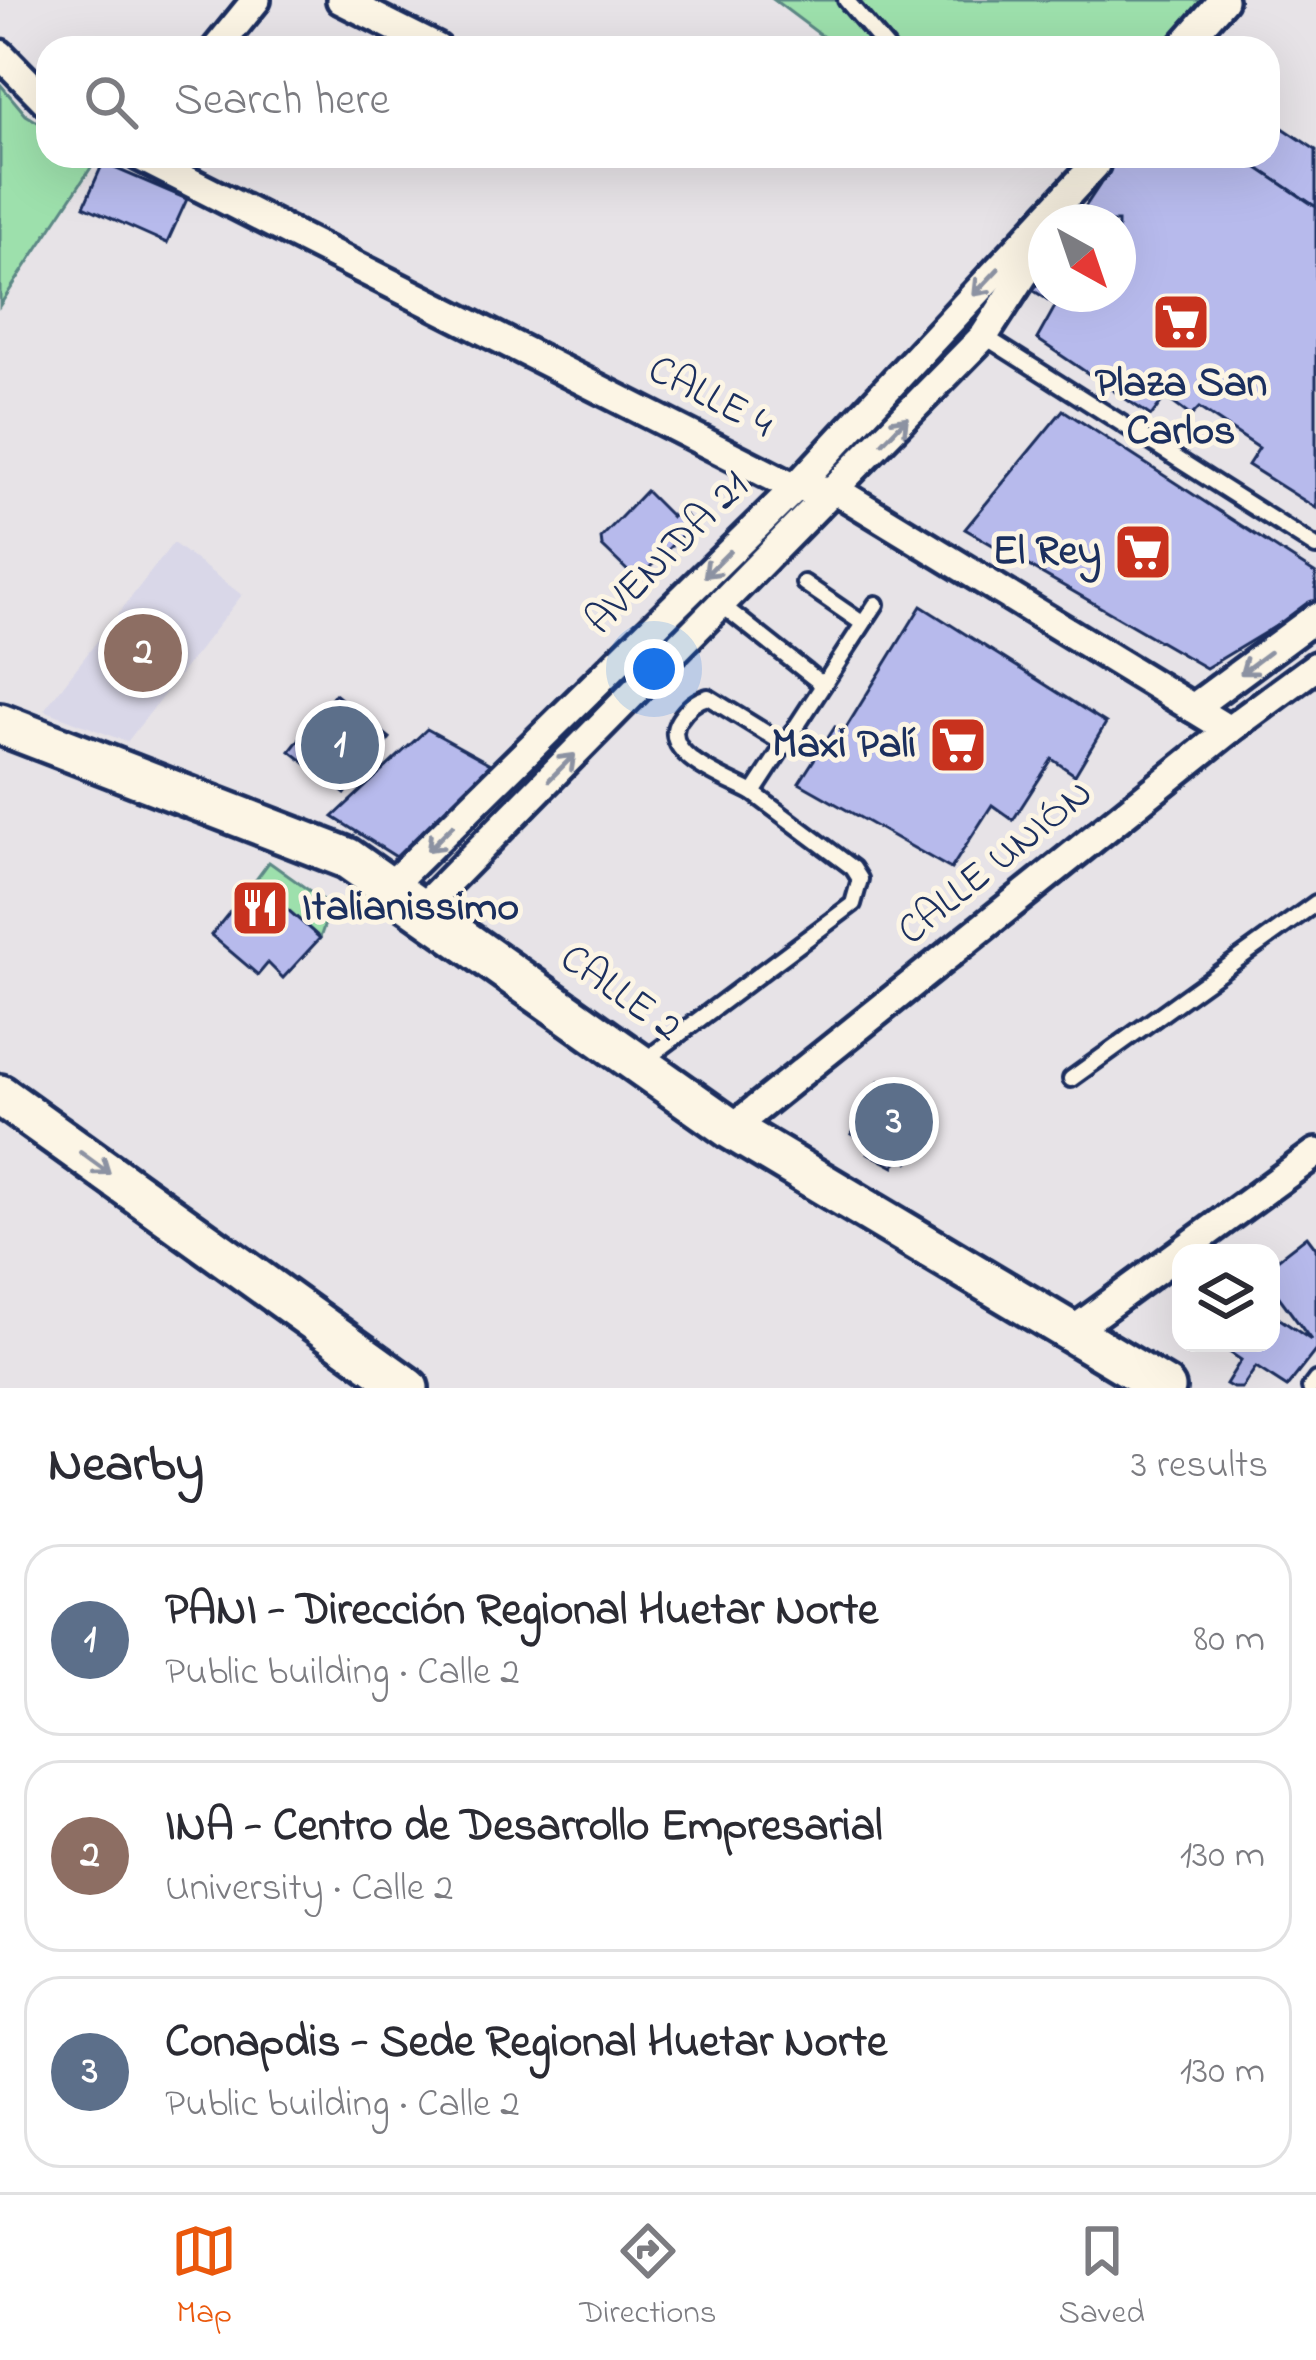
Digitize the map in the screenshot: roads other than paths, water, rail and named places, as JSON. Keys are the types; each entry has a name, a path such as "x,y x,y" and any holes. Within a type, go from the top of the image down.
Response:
{"main road":[{"name":"CALLE 2","path":"0,724 347,858 730,1130 1166,1388"},
{"path":"0,1095 408,1388"}],"street":[{"path":"228,36 256,0"},
{"path":"340,0 413,36"},
{"path":"1192,36 1223,0"},
{"path":"0,54 36,91"},
{"name":"CALLE 4","path":"164,168 795,488 837,491 1229,730"},
{"name":"AVENIDA 21","path":"405,899 795,488 1082,168"},
{"name":"AVENIDA 21","path":"1067,204 1085,168"},
{"name":"AVENIDA 21","path":"405,899 723,606 837,491 984,336 1028,268"},
{"path":"1193,709 1316,617"},
{"name":"CALLE UNIÓN","path":"730,1130 1229,730 1316,667"},
{"path":"1074,1330 1316,1154"}],"lane":[{"path":"846,0 876,36"},
{"path":"984,336 1316,547"},
{"path":"804,584 862,623"},
{"path":"753,793 876,604"},
{"path":"723,606 757,638 823,685"},
{"path":"638,1066 853,904 860,879 853,868 753,793 684,754 673,735 687,709 708,697 784,744"},
{"path":"1071,1078 1316,903"},
{"path":"1310,1388 1316,1380"}],"place":[{"name":"Plaza San Carlos","path":"1181,322"},
{"name":"El Rey","path":"1143,552"},
{"name":"INA - Centro de Desarrollo Empresarial","path":"143,653"},
{"name":"PANI - Dirección Regional Huetar Norte","path":"340,745"},
{"name":"Maxi Palí","path":"958,745"},
{"name":"Italianissimo","path":"260,908"},
{"name":"Conapdis - Sede Regional Huetar Norte","path":"894,1122"}]}
